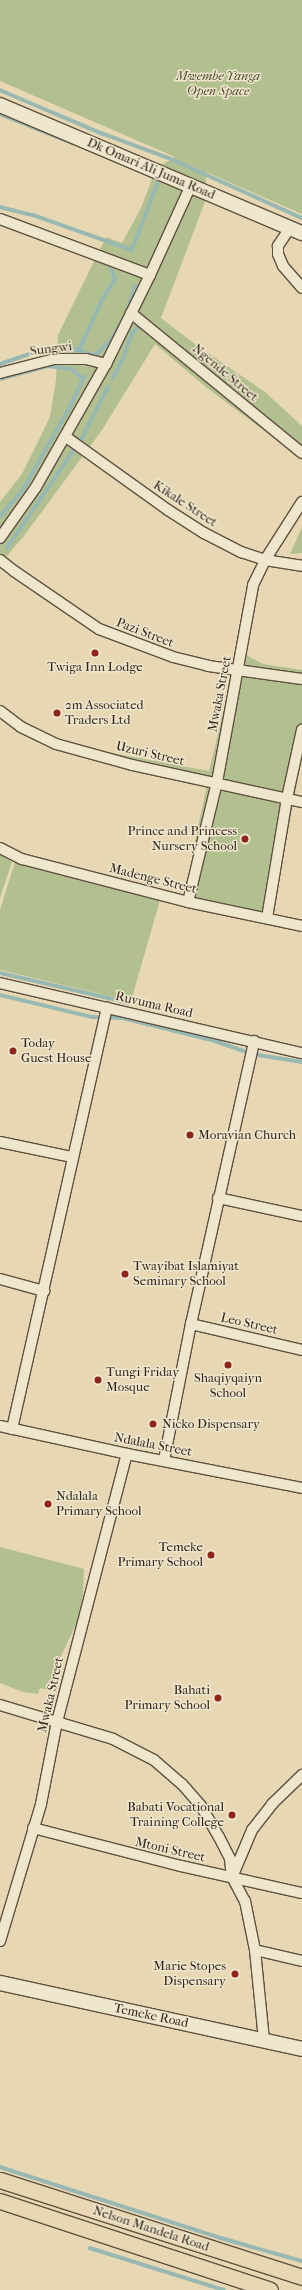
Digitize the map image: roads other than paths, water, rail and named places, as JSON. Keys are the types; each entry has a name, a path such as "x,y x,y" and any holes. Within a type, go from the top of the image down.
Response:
{"main road":[{"name":"Nelson Mandela Road","path":"0,2180 302,2277"},
{"name":"Nelson Mandela Road","path":"0,2201 270,2290"}],"street":[{"name":"Dk Omari Ali Juma Road","path":"0,105 296,230"},
{"path":"0,538 36,487 66,437 106,364 150,275 191,185"},
{"path":"0,219 150,275"},
{"path":"296,230 278,246 278,254 283,266 302,288"},
{"name":"Ngende Street","path":"131,313 302,453"},
{"name":"Sungwi","path":"0,373 54,359 86,359 106,364"},
{"name":"Kikale Street","path":"66,437 168,510 204,533 241,552 265,560 302,566"},
{"name":"Mwaka Street","path":"188,902 217,782 253,585 265,560 302,502"},
{"name":"Pazi Street","path":"0,560 20,576 99,629 173,657 208,666 238,668 302,680"},
{"name":"Uzuri Street","path":"0,711 21,727 56,744 132,765 217,782 302,802"},
{"path":"267,918 286,798 302,730"},
{"name":"Madenge Street","path":"0,848 22,859 188,902 302,926"},
{"name":"Ruvuma Road","path":"0,983 302,1053"},
{"path":"12,1429 107,1008"},
{"path":"164,1460 218,1198 254,1041"},
{"path":"0,1142 72,1158"},
{"path":"218,1198 302,1216"},
{"path":"0,1279 44,1291"},
{"name":"Leo Street","path":"191,1324 302,1350"},
{"name":"Ndalala Street","path":"0,1426 127,1454 302,1488"},
{"name":"Mwaka Street","path":"0,1941 41,1804 57,1722 127,1454"},
{"path":"0,1705 113,1739 154,1760 182,1784 201,1806 230,1859 232,1877 245,1901 255,1950 264,2040"},
{"path":"232,1877 252,1830 272,1804 302,1775"},
{"name":"Mtoni Street","path":"33,1828 302,1893"},
{"path":"255,1950 302,1961"},
{"name":"Temeke Road","path":"0,1983 302,2049"}],"waterway":[{"path":"0,90 101,133 169,158 302,218"},
{"path":"0,114 72,143"},
{"path":"0,207 33,215 132,250 160,177"},
{"path":"79,350 102,300 115,280 109,261"},
{"path":"126,314 135,286"},
{"path":"74,349 94,355 99,352 111,340 123,319"},
{"path":"112,379 123,359 132,333 142,325"},
{"path":"0,364 42,350"},
{"path":"0,379 48,366 72,369 83,379"},
{"path":"0,517 24,488 71,405 84,377"},
{"path":"7,548 81,440 108,387"},
{"path":"0,973 130,1003"},
{"path":"0,995 92,1017 123,1018 215,1041 252,1054 302,1062"},
{"path":"0,2167 221,2238 302,2261"},
{"path":"90,2248 224,2290"}],"place":[{"name":"Twiga Inn Lodge","path":"95,653"},
{"name":"2m Associated Traders Ltd","path":"57,713"},
{"name":"Prince and Princess Nursery School","path":"245,839"},
{"name":"Today Guest House","path":"13,1051"},
{"name":"Moravian Church","path":"190,1135"},
{"name":"Twayibat Islamiyat Seminary School","path":"125,1274"},
{"name":"Shaqiyqaiyn School","path":"228,1365"},
{"name":"Tungi Friday Mosque","path":"98,1380"},
{"name":"Nicko Dispensary","path":"153,1424"},
{"name":"Ndalala Primary School","path":"48,1504"},
{"name":"Temeke Primary School","path":"211,1555"},
{"name":"Bahati Primary School","path":"218,1698"},
{"name":"Babati Vocational Training College","path":"232,1815"},
{"name":"Marie Stopes Dispensary","path":"235,1974"}],"park label":[{"name":"Mwembe Yanga Open Space","path":"218,84"}]}
